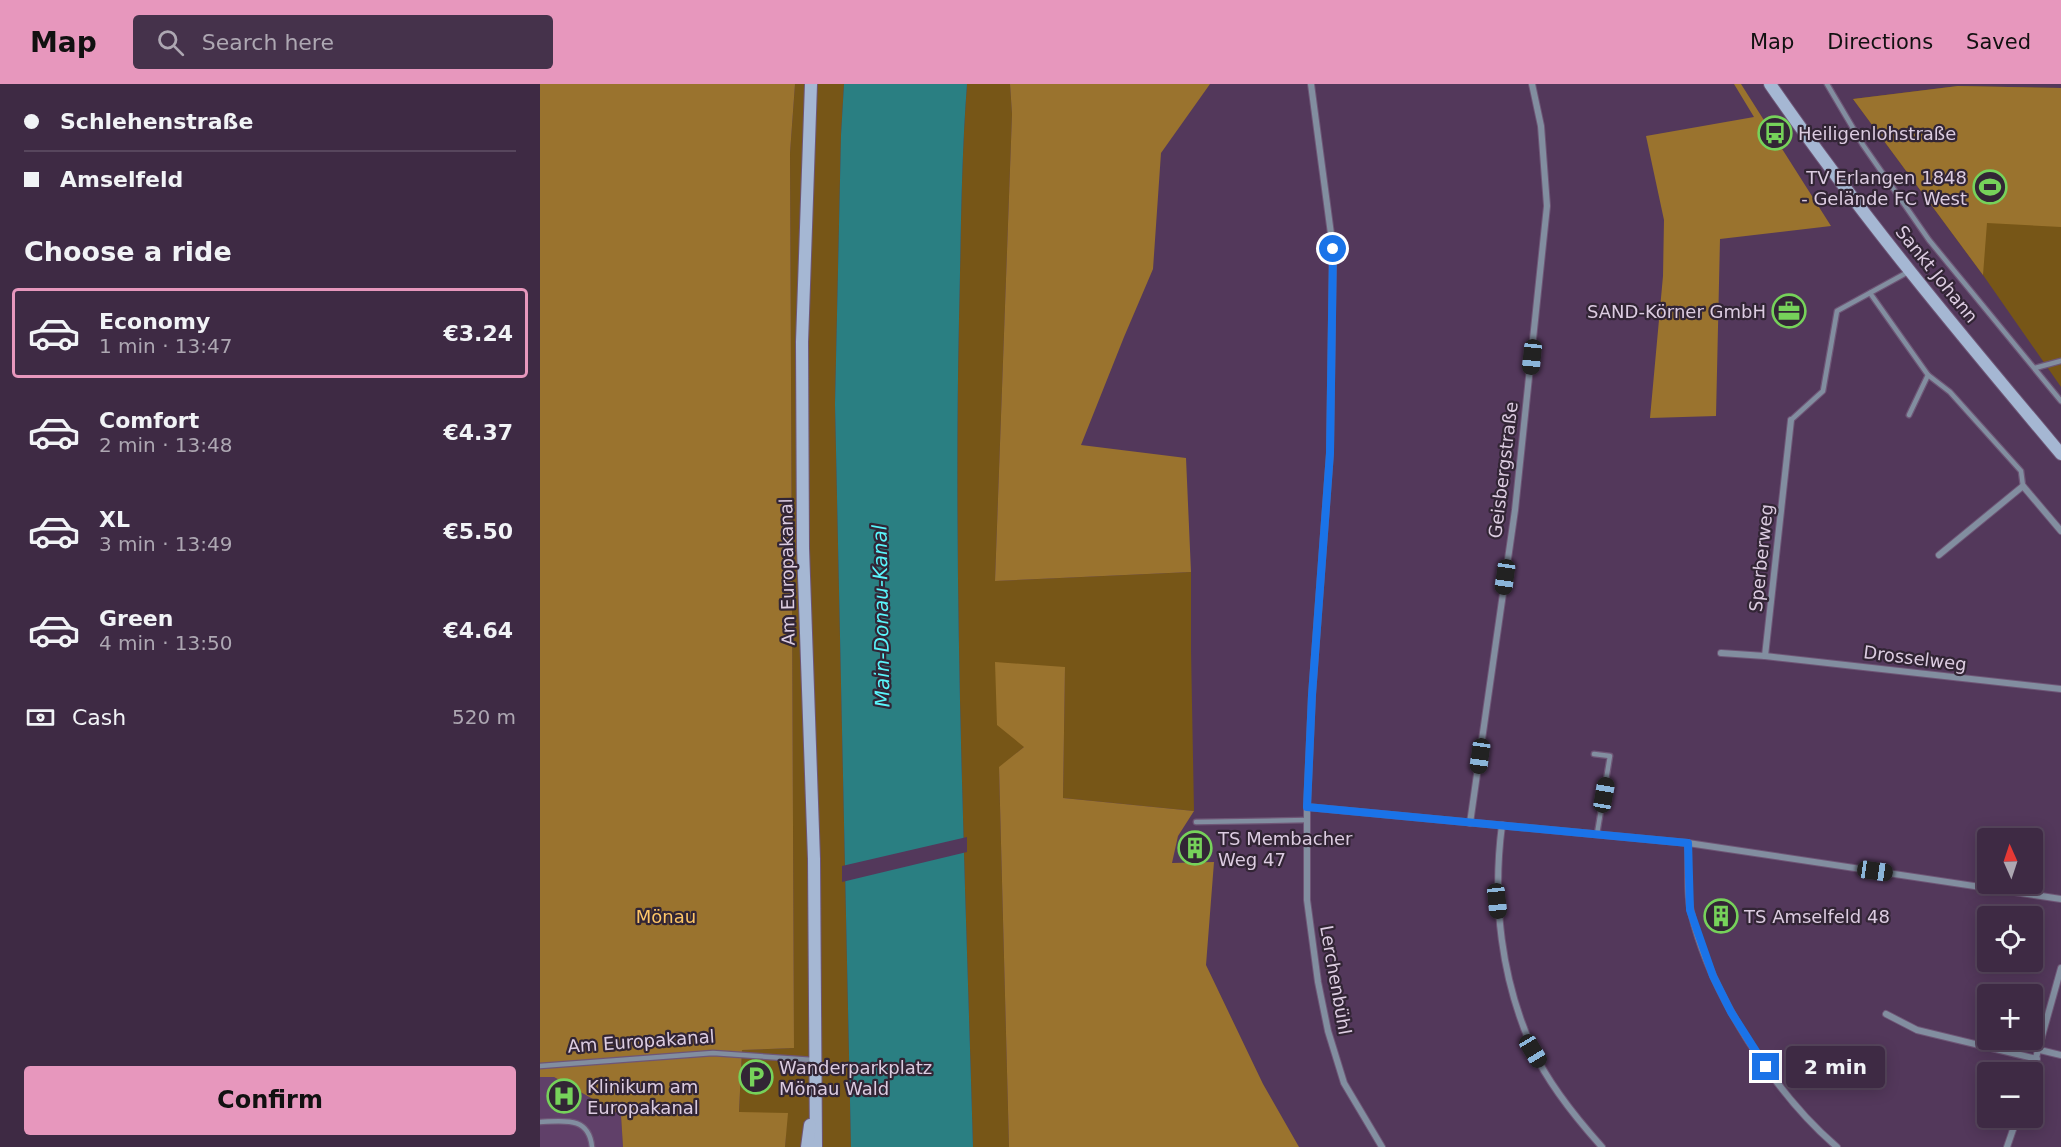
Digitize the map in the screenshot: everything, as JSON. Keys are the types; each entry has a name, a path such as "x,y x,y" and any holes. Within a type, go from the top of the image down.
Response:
{"main road":[{"name":"Am Europakanal","path":"811,84 802,354 803,548 814,859 816,1147"},
{"name":"Sankt Johann","path":"1770,84 1840,180 2061,454"},
{"name":"Am Europakanal","path":"807,1147 816,1088"}],"street":[{"name":"Lerchenbühl","path":"1311,84 1333,249 1330,453 1312,695 1307,807 1307,900 1318,982 1328,1031 1344,1083 1382,1147"},
{"name":"Geisbergstraße","path":"1470,823 1515,510 1547,206 1541,126 1532,84"},
{"name":"Sperberweg","path":"1765,656 1791,420"},
{"path":"1939,555 2022,486 2061,531"},
{"path":"1721,653 1765,656"},
{"name":"Drosselweg","path":"1765,656 2061,689"},
{"path":"1307,807 1688,843 2061,899"},
{"path":"1502,825 1497,860 1497,901 1502,950 1515,1003 1533,1051 1559,1093 1602,1147"},
{"path":"1688,843 1690,910 1713,976 1731,1012 1766,1067 1801,1113 1838,1147"},
{"path":"2043,1038 2061,968"},
{"path":"1886,1014 1917,1030 2037,1059"},
{"path":"2036,1062 2040,1050 2061,1055"},
{"path":"2007,1147 2014,1128"}],"lane":[{"name":"Sankt Johann","path":"1827,84 1900,201 1929,240 2061,401"},
{"path":"1791,420 1823,391 1837,311 1911,270"},
{"path":"1870,292 1928,375 1950,392 2021,471 2022,486"},
{"path":"2035,368 2061,361"},
{"path":"1909,415 1928,375"},
{"path":"1594,754 1610,756 1597,834"},
{"path":"1196,822 1307,820"},
{"name":"Am Europakanal","path":"540,1066 713,1053 815,1060"},
{"path":"540,1122 567,1121 579,1124 591,1137 592,1147"}],"shaded area":[{"path":"795,84 844,84 835,404 851,1147 785,1147 787,1113 739,1113 742,1050 794,1048 790,153"},
{"path":"967,84 1010,84 1012,114 995,581 1191,572 1194,811 1063,798 1065,667 1024,747 999,768 1009,1147 973,1147 961,733 958,526 961,231"},
{"name":"TV Erlangen 1848 - Gelände FC West","path":"1958,86 2061,88 2061,387 1983,275 1853,99"},
{"name":"Klinikum am Europakanal","path":"540,1077 554,1077 621,1115 623,1147 540,1147"}],"green space":[{"name":"Mönau","path":"540,84 795,84 790,153 794,1048 742,1050 739,1112 788,1113 785,1147 623,1147 621,1115 554,1077 540,1077"},
{"path":"1010,84 1210,84 1161,153 1153,269 1081,445 1186,458 1191,572 995,581 1012,114"},
{"path":"1734,84 1741,84 1831,226 1720,239 1716,416 1650,418 1663,276 1664,220 1646,136 1754,117"},
{"name":"TV Erlangen 1848 - Gelände FC West","path":"1958,86 2061,88 2061,227 1987,223 1983,275 1853,99"},
{"path":"995,662 1065,667 1063,798 1194,811 1178,836 1172,863 1214,862 1206,965 1263,1084 1299,1147 1009,1147 999,767 1024,747 997,725"}],"water":[{"name":"Main-Donau-Kanal","path":"844,84 967,84 961,231 958,526 961,733 973,1147 851,1147 835,404"}],"pier":[{"path":"967,837 967,852 842,882 842,866"}],"place":[{"name":"Heiligenlohstraße","path":"1775,133"},
{"name":"TV Erlangen 1848 - Gelände FC West","path":"1990,187"},
{"name":"SAND-Körner GmbH","path":"1789,311"},
{"name":"TS Membacher Weg 47","path":"1195,848"},
{"name":"TS Amselfeld 48","path":"1721,916"},
{"name":"Wanderparkplatz Mönau Wald","path":"756,1077"},
{"name":"Klinikum am Europakanal","path":"564,1096"}],"route":[{"path":"1333,249 1330,453 1312,695 1307,807 1688,843 1690,910 1713,976 1731,1012 1766,1067"}]}
